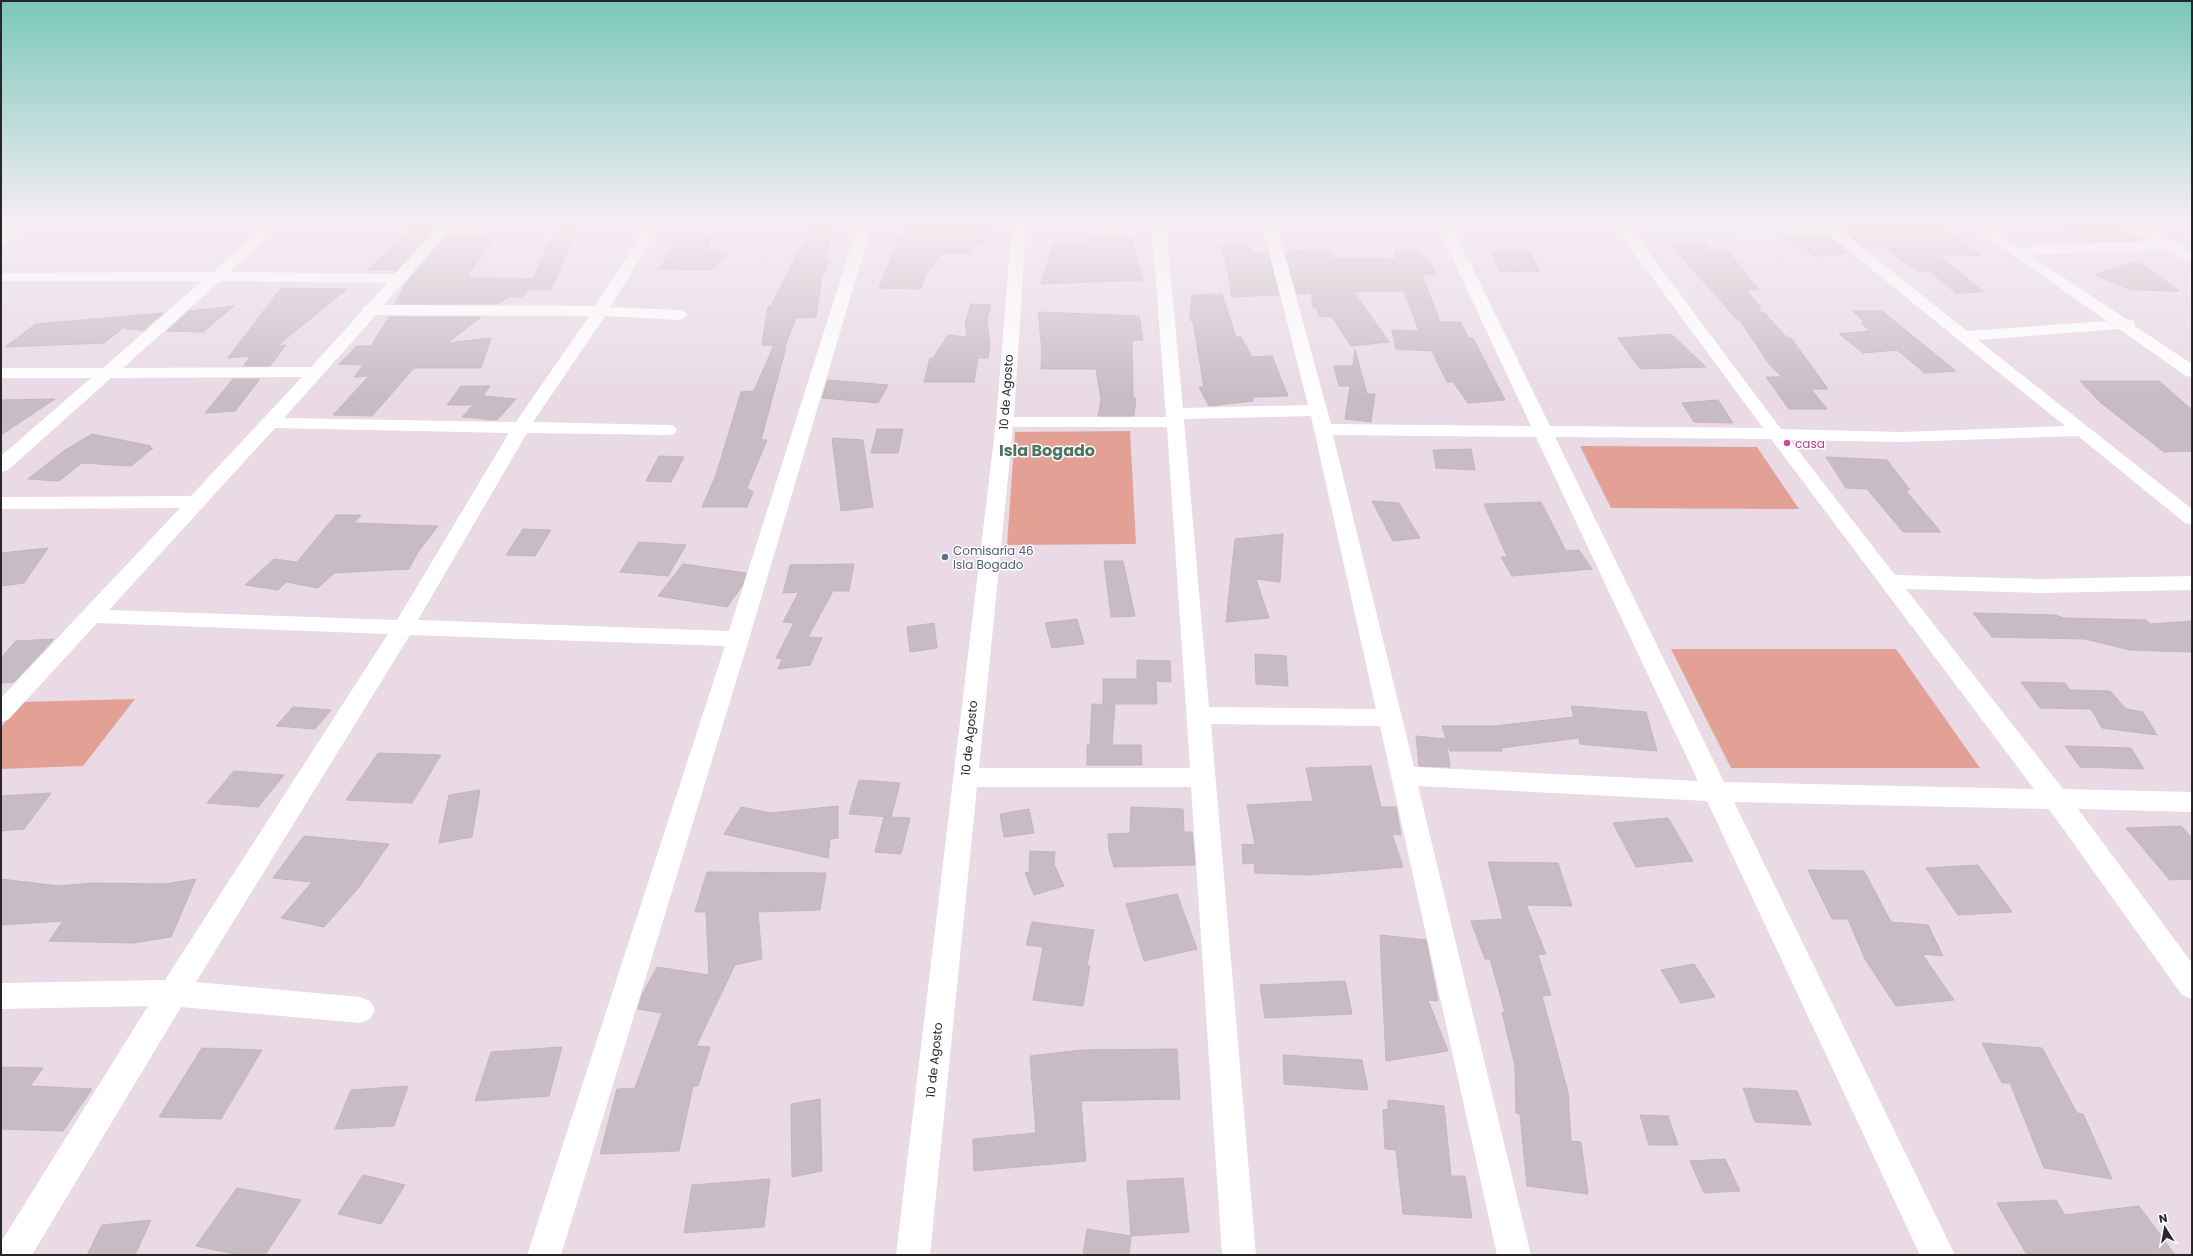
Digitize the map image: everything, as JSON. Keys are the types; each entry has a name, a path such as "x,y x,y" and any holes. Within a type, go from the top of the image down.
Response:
{"street":[{"path":"1,466 211,280"},
{"path":"5,705 270,423 397,280"},
{"path":"13,1255 173,993 403,628 520,427 620,280"},
{"path":"544,1255 622,1000 738,639 848,280"},
{"name":"10 de Agosto","path":"913,1255 1005,422 1014,280"},
{"path":"1163,280 1175,418 1239,1255"},
{"path":"1283,280 1320,420 1514,1255"},
{"path":"1471,280 1938,1255"},
{"path":"1661,280 1776,434 2057,800 2192,986"},
{"path":"1893,280 2080,431 2192,519"},
{"path":"2058,280 2192,372"},
{"path":"2076,280 2192,358"},
{"path":"369,310 600,311 679,315"},
{"path":"1964,336 2123,324 2141,324"},
{"path":"1,374 106,372 316,372"},
{"path":"1005,422 1175,418 1320,420 1543,431 1901,437 2080,431"},
{"path":"270,423 668,430"},
{"path":"1,503 196,502"},
{"path":"1889,581 1979,586 2078,588 2192,583"},
{"path":"89,616 738,639"},
{"path":"1198,714 1389,718"},
{"path":"1403,776 1717,792 2192,802"},
{"path":"965,778 1202,778"},
{"path":"1,996 173,993 360,1010"}],"shaded area":[{"path":"1130,431 1136,544 1007,545 1015,432"},
{"path":"1580,446 1757,447 1799,509 1611,508"},
{"path":"1671,649 1896,649 1980,768 1731,768"},
{"path":"135,699 83,766 1,769 1,727 22,702"}],"building":[{"path":"409,280 555,280 551,290 529,290 522,297 508,297 498,304 395,304"},
{"path":"784,280 822,280 816,317 796,318 785,346 782,346 786,347 761,440 767,440 747,488 753,492 747,507 702,507 716,475 741,392 754,391 774,345 762,345 768,306 771,306"},
{"path":"882,280 924,280 921,289 879,288"},
{"path":"1042,280 1143,280 1041,284"},
{"path":"1229,280 1275,280 1279,295 1232,297"},
{"path":"1293,280 1424,280 1440,322 1460,322 1469,338 1473,338 1505,400 1468,403 1453,382 1447,382 1432,351 1396,349 1392,330 1419,331 1404,291 1354,292 1389,342 1351,346 1332,317 1319,316 1317,308 1313,307 1311,293 1297,294"},
{"path":"1702,280 1751,280 1759,290 1746,290 1760,306 1760,313 1765,313 1787,338 1791,338 1828,389 1811,389 1827,409 1789,409 1766,377 1782,377 1769,364 1740,320 1737,320"},
{"path":"1940,280 1969,280 1985,292 1956,293"},
{"path":"2106,280 2164,280 2179,291 2132,290"},
{"path":"281,288 347,289 277,346 286,345 270,366 243,366 251,356 228,358"},
{"path":"1222,294 1236,337 1241,337 1252,357 1272,356 1288,396 1253,397 1253,401 1209,406 1199,387 1204,387 1193,321 1190,320 1192,295"},
{"path":"971,304 991,305 987,320 990,347 988,358 978,358 974,382 924,382 930,358 933,358 948,335 967,337 965,324"},
{"path":"234,306 203,332 167,331 189,311"},
{"path":"1853,311 1882,311 1956,371 1925,373 1897,350 1863,353 1839,334 1870,331 1861,323 1865,323"},
{"path":"1038,312 1139,316 1143,340 1132,340 1133,398 1136,398 1134,416 1098,416 1101,400 1096,369 1041,369 1042,350"},
{"path":"163,313 144,330 126,329 126,326 104,343 5,347 36,324"},
{"path":"389,317 481,317 447,343 491,338 481,368 414,368 372,416 333,415 369,376 354,377 363,365 339,364 357,346 371,346"},
{"path":"1671,334 1706,367 1640,369 1618,338"},
{"path":"1355,350 1367,394 1375,394 1371,422 1345,419 1350,386 1339,386 1334,366 1353,366"},
{"path":"233,379 260,379 235,411 205,413"},
{"path":"828,380 888,385 878,403 822,398"},
{"path":"2080,381 2159,381 2192,410 2192,451 2164,452 2101,403"},
{"path":"461,386 490,386 483,396 516,399 497,420 462,417 473,405 447,405"},
{"path":"55,399 1,435 1,400"},
{"path":"1718,400 1733,423 1694,422 1682,403"},
{"path":"877,429 903,429 898,453 871,453"},
{"path":"92,434 151,446 149,448 153,448 131,466 82,463 59,481 28,479 65,450"},
{"path":"832,438 863,440 873,507 841,511"},
{"path":"1471,449 1475,470 1436,468 1433,450"},
{"path":"659,456 684,457 671,482 646,481"},
{"path":"1826,457 1887,460 1910,490 1905,490 1941,532 1903,532 1867,489 1846,488"},
{"path":"1372,501 1399,503 1420,538 1393,541"},
{"path":"1541,502 1566,551 1579,550 1592,569 1512,576 1501,557 1507,557 1484,504"},
{"path":"336,515 361,515 354,523 438,526 418,552 409,569 334,573 318,588 286,582 278,590 245,585 274,559 297,562"},
{"path":"523,529 551,530 535,556 506,555"},
{"path":"1283,534 1280,582 1256,579 1269,618 1226,622 1235,539"},
{"path":"639,542 686,545 668,576 620,572"},
{"path":"48,548 24,583 1,586 1,553"},
{"path":"1104,561 1123,561 1135,616 1111,617"},
{"path":"683,564 746,573 742,586 727,607 658,596"},
{"path":"854,564 849,591 833,591 808,637 822,638 810,665 778,669 782,659 776,658 794,623 783,622 799,592 783,593 790,565"},
{"path":"1973,613 2055,615 2064,618 2146,620 2150,624 2192,621 2192,652 2130,650 2085,639 1992,637"},
{"path":"1077,619 1084,644 1052,648 1045,623"},
{"path":"934,623 937,648 910,652 907,627"},
{"path":"54,639 14,682 1,683 1,658 16,641"},
{"path":"1255,654 1286,656 1288,686 1256,684"},
{"path":"1137,660 1170,661 1171,682 1156,681 1157,704 1103,704 1103,679 1137,679"},
{"path":"2021,682 2065,683 2070,690 2110,691 2126,709 2143,712 2157,735 2102,728 2091,709 2040,708"},
{"path":"1092,704 1115,705 1112,745 1141,745 1142,765 1087,765 1087,745 1090,745"},
{"path":"1571,706 1646,712 1657,751 1580,744 1579,738 1501,748 1502,751 1450,751 1442,726 1494,726 1574,717"},
{"path":"293,707 331,710 315,729 276,726"},
{"path":"1416,736 1446,739 1450,767 1419,766"},
{"path":"2065,746 2131,748 2144,769 2080,767"},
{"path":"378,753 441,755 412,803 346,800"},
{"path":"1371,766 1381,807 1396,807 1401,835 1392,834 1403,867 1308,875 1255,873 1254,863 1243,864 1242,844 1255,845 1247,805 1313,801 1306,768"},
{"path":"234,771 284,775 258,807 207,803"},
{"path":"859,780 900,783 891,817 910,818 901,854 875,852 884,817 890,817 849,814"},
{"path":"480,790 472,837 439,843 449,795"},
{"path":"51,793 24,829 1,831 1,796"},
{"path":"838,806 838,838 830,839 828,858 724,834 741,807 771,813"},
{"path":"1131,807 1183,809 1184,832 1192,832 1195,865 1114,867 1109,850 1108,834 1130,833"},
{"path":"1029,809 1034,833 1004,837 1000,814"},
{"path":"1668,818 1693,861 1636,867 1613,823"},
{"path":"2181,826 2192,838 2192,879 2170,880 2126,828"},
{"path":"304,836 389,844 360,886 324,927 281,918 312,882 273,878"},
{"path":"1030,851 1055,852 1054,864 1064,886 1034,895 1025,873 1029,872"},
{"path":"1488,862 1558,863 1572,906 1526,905 1546,954 1538,955 1551,995 1542,996 1568,1092 1571,1141 1581,1142 1588,1194 1527,1186 1520,1114 1516,1113 1515,1066 1502,1012 1505,1012 1490,959 1485,959 1471,921 1503,919"},
{"path":"1978,865 2012,912 1958,915 1926,868"},
{"path":"1808,870 1864,871 1891,922 1928,925 1943,956 1922,954 1954,1000 1896,1006 1865,959 1848,919 1832,919"},
{"path":"707,872 826,873 820,910 758,912 762,959 735,965 696,1046 710,1047 698,1086 693,1086 679,1151 600,1154 617,1089 635,1088 662,1013 638,1009 642,995 657,967 709,975 706,912 695,912"},
{"path":"1,879 59,886 92,883 164,884 196,879 171,937 132,943 49,941 63,921 1,925"},
{"path":"1177,894 1197,949 1144,961 1126,904"},
{"path":"1032,922 1094,930 1087,965 1090,966 1083,1006 1033,1000 1043,947 1026,945"},
{"path":"1380,935 1426,940 1438,1001 1428,1000 1448,1051 1386,1061"},
{"path":"1694,964 1715,997 1681,1003 1661,970"},
{"path":"1345,981 1352,1014 1265,1018 1260,985"},
{"path":"1982,1043 2042,1048 2077,1113 2083,1114 2112,1179 2044,1168 2010,1083 2002,1083"},
{"path":"562,1047 549,1096 475,1101 491,1052"},
{"path":"202,1048 262,1050 221,1119 159,1117"},
{"path":"1177,1049 1180,1099 1081,1101 1086,1161 974,1171 973,1139 1036,1133 1030,1056 1081,1050"},
{"path":"1283,1055 1362,1060 1368,1090 1284,1084"},
{"path":"1,1067 43,1068 30,1086 92,1089 63,1131 1,1129"},
{"path":"408,1086 394,1126 335,1129 351,1090"},
{"path":"1743,1088 1797,1091 1811,1125 1755,1122"},
{"path":"820,1099 822,1171 792,1177 791,1104"},
{"path":"1388,1100 1444,1106 1451,1176 1465,1176 1472,1218 1403,1214 1396,1150 1385,1149 1383,1110 1388,1109"},
{"path":"1640,1115 1668,1116 1678,1145 1649,1145"},
{"path":"1725,1159 1740,1191 1704,1193 1690,1161"},
{"path":"363,1175 405,1185 381,1224 338,1214"},
{"path":"1183,1178 1189,1232 1131,1236 1127,1181"},
{"path":"770,1179 764,1227 684,1233 692,1185"},
{"path":"237,1188 301,1200 265,1255 240,1255 196,1246"},
{"path":"2056,1200 2065,1215 2139,1206 2175,1255 2027,1255 1997,1203"},
{"path":"151,1220 135,1255 87,1255 102,1225"},
{"path":"1087,1229 1131,1236 1129,1255 1083,1255"}],"place":[{"name":"casa","path":"1787,443"},
{"name":"Comisaría 46 Isla Bogado","path":"945,557"}],"district":[{"name":"Isla Bogado","path":"1047,450"}]}
